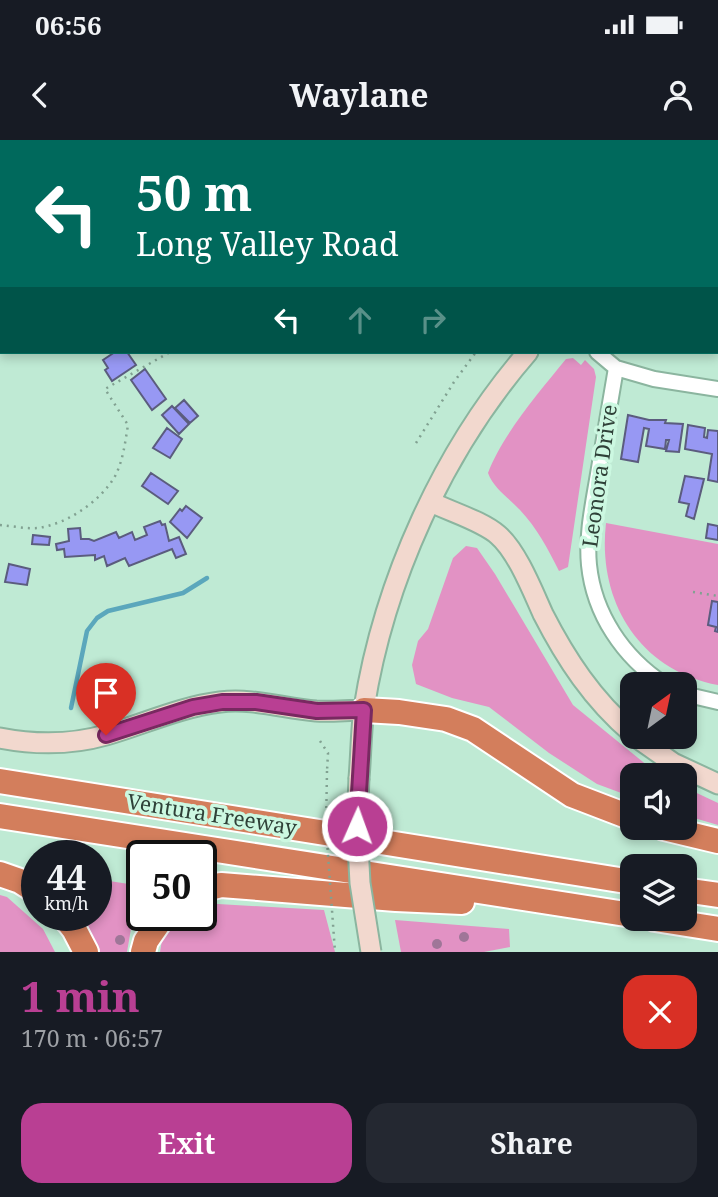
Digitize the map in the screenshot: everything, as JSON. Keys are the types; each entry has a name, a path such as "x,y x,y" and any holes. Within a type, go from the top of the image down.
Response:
{"highway":[{"path":"364,710 446,719 473,729 572,795 620,813"},
{"name":"Ventura Freeway","path":"0,781 620,880"},
{"name":"Ventura Freeway","path":"0,816 620,913"},
{"path":"697,836 718,841"},
{"path":"0,874 21,882"},
{"path":"217,886 396,899 580,906"},
{"path":"697,892 718,895"},
{"path":"697,926 718,929"},
{"path":"75,931 86,952"},
{"path":"143,952 153,931"}],"main road":[{"path":"371,952 360,883 357,826 364,710 373,665 390,602 431,502 471,429 506,377 526,354"},
{"path":"431,502 497,534 505,542 529,582 572,666 594,696 620,721"},
{"path":"0,738 57,744 82,741 193,707 222,702 256,702 317,711 364,710"},
{"path":"653,749 673,763 718,784"}],"street":[{"path":"599,354 616,368 654,379 718,389"},
{"name":"Leonora Drive","path":"616,368 589,536 589,565 595,596 605,622 625,650 650,672"},
{"path":"697,697 718,702"}],"path":[{"path":"0,524 38,528 70,517 96,500 114,477 124,452 128,425 106,389 167,354"},
{"path":"416,443 475,354"},
{"path":"693,592 718,596"},
{"path":"320,741 328,753 326,827 335,952"}],"shaded area":[{"path":"573,358 581,365 585,360 594,369 596,377 568,567 559,571 532,524 498,489 488,473 502,444 522,414 566,359"},
{"path":"606,523 718,544 718,685 697,679 697,672 681,672 645,648 629,628 617,605 605,552"},
{"path":"466,546 477,548 573,705 620,743 620,749 627,749 644,763 620,763 620,793 597,784 549,753 489,707 452,698 416,684 412,665 418,641 428,629 453,558"},
{"path":"697,793 718,803 718,825 697,819"},
{"path":"112,881 126,884 126,931 131,931 127,952 100,952 90,931 112,931"},
{"path":"0,895 7,897 21,909 21,931 44,931 55,952 0,952"},
{"path":"217,904 324,910 335,952 160,952 163,934 166,931 217,931"},
{"path":"395,920 509,929 510,947 484,952 401,952"}],"building":[{"path":"112,354 128,354 136,365 112,381 105,370 108,368 103,360"},
{"path":"145,369 166,399 152,410 131,380"},
{"path":"184,400 198,416 190,423 175,408"},
{"path":"172,406 189,424 179,434 162,415"},
{"path":"628,415 683,424 679,452 666,451 669,440 666,440 665,449 646,446 649,429 644,428 638,462 621,459"},
{"path":"688,425 705,428 704,437 707,438 708,430 718,431 718,482 708,480 712,454 685,449"},
{"path":"167,428 182,439 170,458 153,448"},
{"path":"151,473 178,491 168,504 142,486"},
{"path":"685,476 704,479 694,519 686,516 689,504 679,502"},
{"path":"186,506 202,518 187,538 170,522 180,509 182,511"},
{"path":"160,521 162,525 165,524 169,541 179,537 186,554 176,558 172,549 129,566 125,558 107,566 104,556 95,560 95,555 65,557 64,549 57,550 56,544 69,541 68,529 80,528 81,539 94,541 116,532 119,538 132,532 135,540 147,535 144,527"},
{"path":"708,524 718,526 718,540 706,538"},
{"path":"33,535 50,537 49,545 32,544"},
{"path":"9,564 30,569 27,585 5,582"},
{"path":"712,601 718,602 718,632 715,631 716,627 708,625"}],"waterway":[{"path":"71,708 87,631 97,618 108,611 183,593 207,578"}],"route":[{"path":"106,735 193,707 222,702 256,702 317,711 364,710 357,826"}]}
